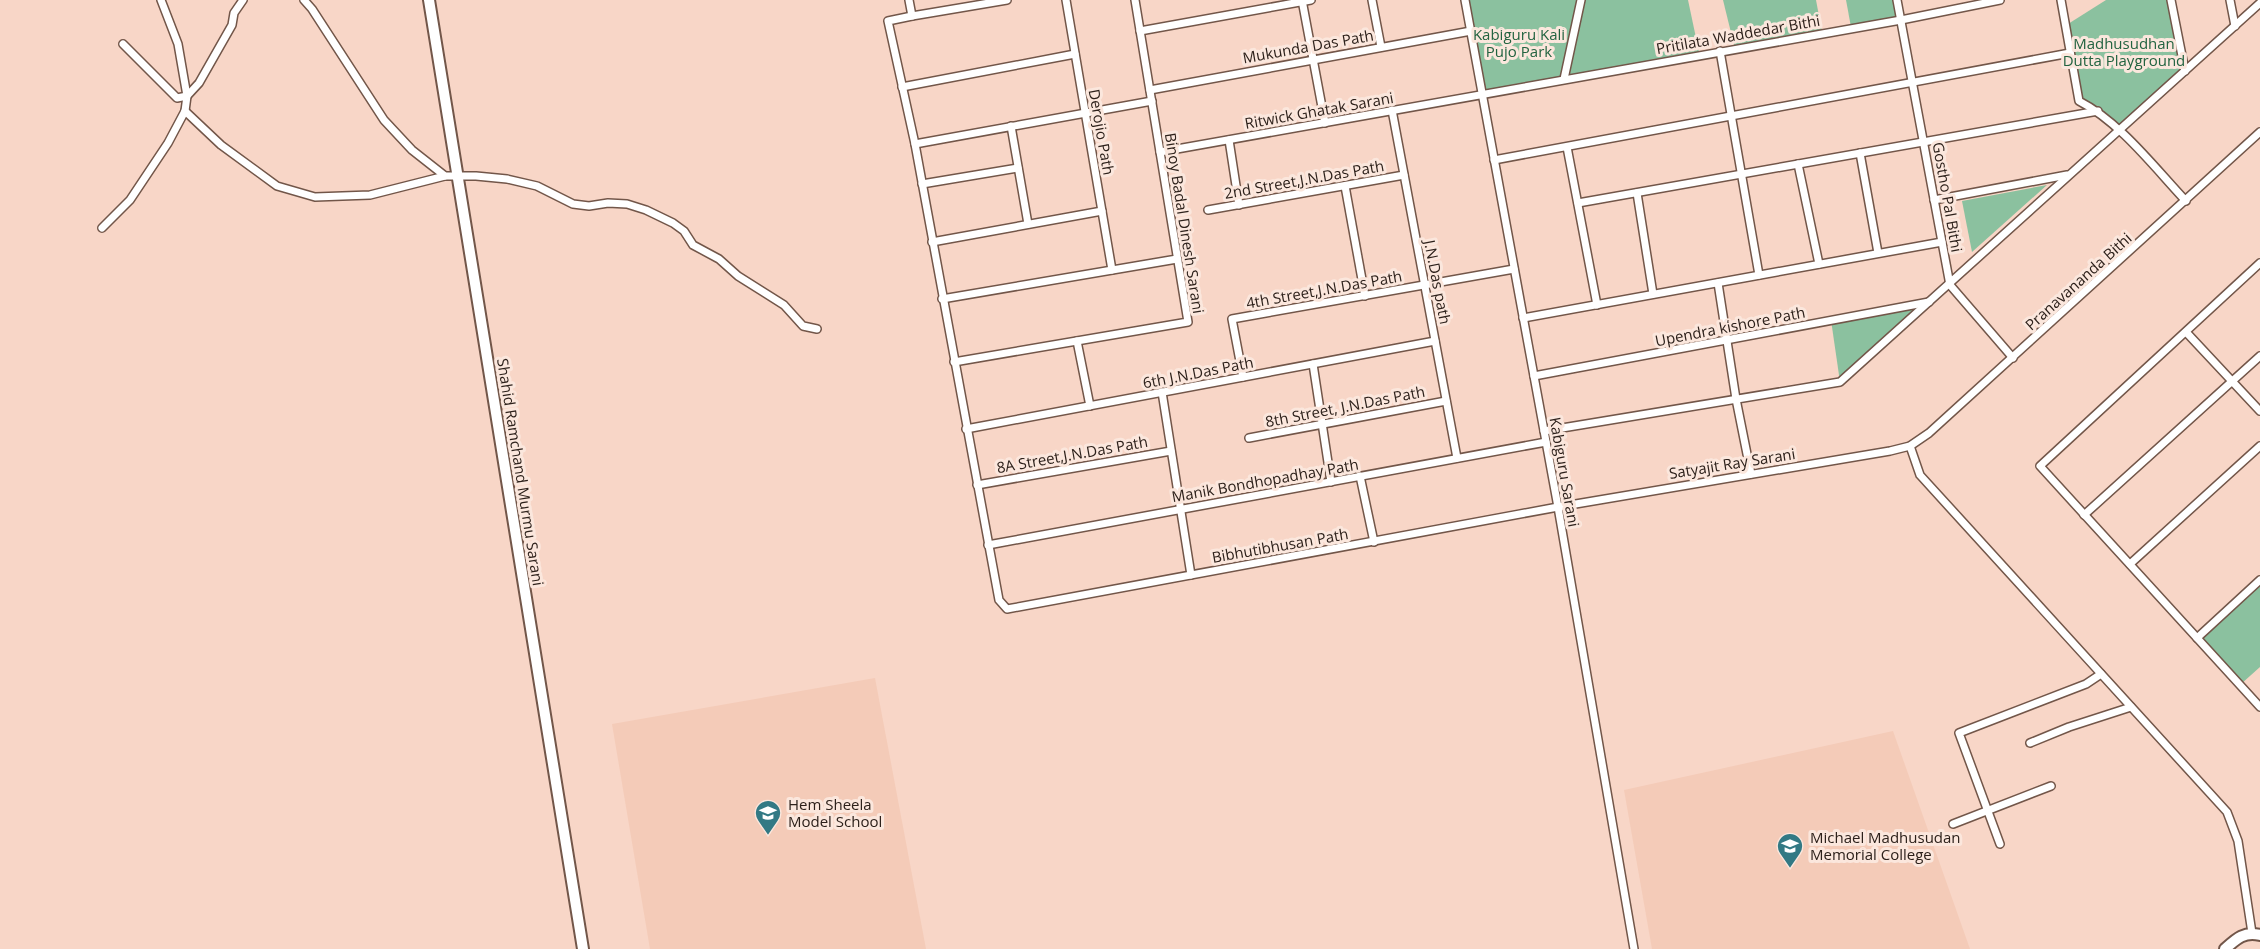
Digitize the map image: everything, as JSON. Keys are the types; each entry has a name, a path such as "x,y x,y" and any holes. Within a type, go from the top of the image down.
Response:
{"street":[{"path":"102,228 130,200 168,142 185,111 187,96 178,44 161,0"},
{"path":"123,44 177,98 187,96 199,83 232,25 234,13 243,0"},
{"path":"304,0 384,120 412,150 446,176"},
{"name":"Shahid Ramchand Murmu Sarani","path":"429,0 583,949"},
{"path":"909,0 912,16"},
{"path":"988,545 915,144 888,21 980,2 1007,0"},
{"name":"Derojio Path","path":"1066,0 1112,270"},
{"name":"Binoy Badal Dinesh Sarani","path":"954,362 1188,322 1135,0"},
{"path":"1140,31 1311,0"},
{"path":"1372,0 1382,47"},
{"name":"Kabiguru Sarani","path":"1465,0 1558,507 1634,949"},
{"path":"1564,79 1581,0"},
{"name":"Gostho Pal Bithi","path":"1897,0 1950,285"},
{"name":"Pritilata Waddedar Bithi","path":"1482,94 1901,20 2000,0"},
{"path":"2061,0 2079,101 2098,111 2119,130 2186,201"},
{"path":"2171,0 2185,71"},
{"path":"2230,0 2235,26"},
{"path":"1302,1 1325,123"},
{"path":"1544,431 1840,382 2260,3"},
{"name":"Mukunda Das Path","path":"1150,90 1471,31"},
{"path":"1720,51 1759,275"},
{"path":"1494,160 2070,53"},
{"path":"902,87 1075,54"},
{"name":"Ritwick Ghatak Sarani","path":"1160,153 1482,94"},
{"path":"915,144 1152,101"},
{"name":"J.N.Das path","path":"1392,110 1457,459"},
{"path":"185,111 221,145 277,186 315,197 370,195 446,176 492,177 537,186 573,204 589,206 608,202 627,204 646,210 684,231 693,245 719,259 738,276 784,305 803,326 817,329"},
{"path":"1578,203 2098,111"},
{"path":"1011,126 1028,224"},
{"name":"Pranavananda Bithi","path":"1910,446 1929,433 2013,358 2260,132"},
{"path":"1229,140 1239,205"},
{"path":"1567,147 1597,305"},
{"path":"1860,153 1878,253"},
{"path":"1798,164 1820,264"},
{"path":"922,184 1018,168"},
{"path":"1934,200 2069,174"},
{"name":"2nd Street,J.N.Das Path","path":"1208,210 1404,175"},
{"path":"1345,186 1365,296"},
{"path":"1637,193 1653,294"},
{"path":"932,242 1102,211"},
{"path":"1523,318 1942,242"},
{"path":"942,299 1177,259"},
{"path":"2260,263 2040,466 2260,707"},
{"name":"4th Street,J.N.Das Path","path":"1243,377 1232,319 1514,269"},
{"path":"1718,283 1736,399 1751,474"},
{"path":"1950,285 2013,358"},
{"name":"Upendra kishore Path","path":"1534,376 1930,302"},
{"path":"2186,332 2260,411"},
{"path":"1077,341 1090,406"},
{"name":"6th J.N.Das Path","path":"966,429 1435,341"},
{"path":"2084,515 2260,356"},
{"path":"1313,364 1330,482"},
{"path":"1162,392 1191,575"},
{"name":"8th Street, J.N.Das Path","path":"1249,438 1446,401"},
{"name":"Manik Bondhopadhay Path","path":"988,545 1546,442"},
{"path":"1910,446 1920,476 2227,812 2238,841 2256,934 2238,937 2226,949"},
{"name":"Satyajit Ray Sarani","path":"1558,507 1910,446"},
{"path":"2130,564 2260,446"},
{"name":"8A Street,J.N.Das Path","path":"977,485 1171,451"},
{"path":"1360,476 1374,542"},
{"name":"Bibhutibhusan Path","path":"988,545 999,600 1008,609 1558,507"},
{"path":"2197,638 2260,580"},
{"path":"2000,843 1959,733 2086,684 2100,674"},
{"path":"2030,743 2069,727 2131,707"},
{"path":"1953,824 2051,786"}],"shaded area":[{"name":"Hem Sheela Model School","path":"875,678 926,949 650,949 612,724"},
{"name":"Michael Madhusudan Memorial College","path":"1893,731 1970,949 1652,949 1624,790"}],"green space":[{"name":"Kabiguru Kali Pujo Park","path":"1467,0 1688,0 1699,52 1482,94"},
{"path":"1723,0 1816,0 1822,32 1735,49"},
{"path":"1846,0 1896,0 1900,18 1851,27"},
{"name":"Madhusudhan Dutta Playground","path":"2106,0 2169,0 2183,69 2117,128 2078,98 2068,24"},
{"path":"2047,185 1972,252 1962,201"},
{"path":"1923,306 1840,382 1831,320"},
{"path":"2260,580 2260,667 2241,684 2197,638"}],"place":[{"name":"Hem Sheela Model School","path":"768,836"},
{"name":"Michael Madhusudan Memorial College","path":"1790,869"}]}
